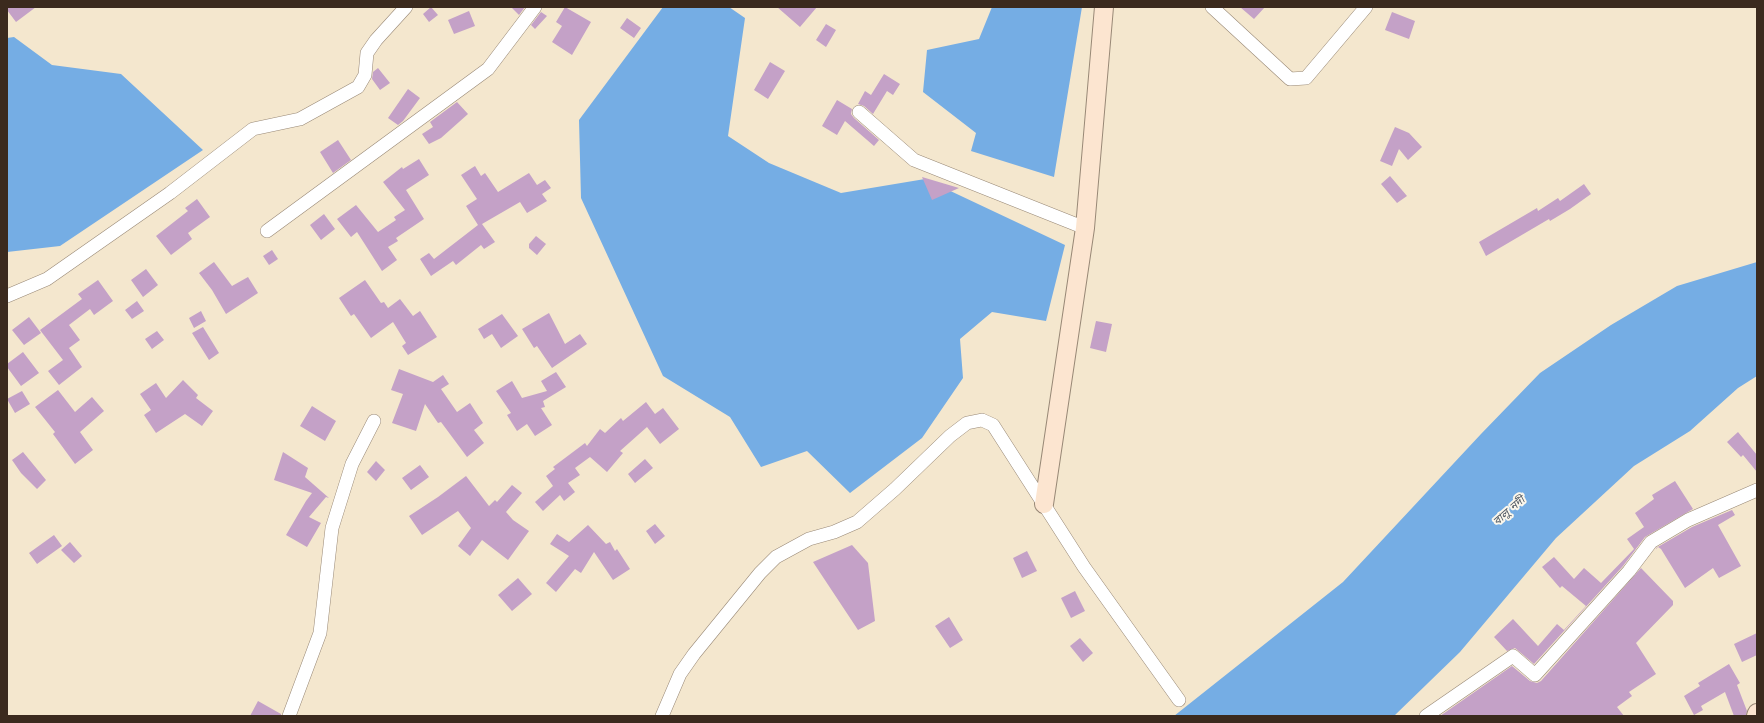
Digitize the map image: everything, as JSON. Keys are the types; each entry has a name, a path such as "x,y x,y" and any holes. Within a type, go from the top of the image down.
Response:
{"street":[{"path":"7,296 47,279 170,193 253,129 300,119 358,87 365,75 367,53 376,40 406,7"},
{"path":"267,231 488,69 535,7"},
{"path":"1044,504 1085,228 1104,7"},
{"path":"1212,7 1290,79 1306,78 1366,7"},
{"path":"859,112 914,160 1085,228"},
{"path":"662,716 675,683 694,654 760,573 776,557 809,539 834,532 857,522 895,489 950,436 967,423 982,420 993,426 1084,567 1179,700"},
{"path":"289,716 320,633 332,528 352,464 374,421"},
{"path":"1426,716 1513,656 1536,675 1628,571 1651,542 1688,520 1757,490"}],"water":[{"path":"663,7 729,7 745,18 728,136 769,163 841,193 925,179 1065,245 1046,321 992,312 960,339 963,378 922,438 850,493 807,451 761,467 730,417 663,376 581,198 579,120"},
{"path":"992,7 1082,7 1054,177 971,151 976,133 923,92 927,50 979,39"},
{"path":"14,37 52,65 121,74 203,150 60,246 7,252 7,38"},
{"name":"বালু নদী","path":"1757,262 1757,376 1738,388 1690,431 1634,466 1556,538 1460,652 1394,716 1174,716 1343,582 1540,373 1611,325 1677,286"}],"building":[{"path":"7,7 36,7 16,22 7,10"},
{"path":"431,7 438,15 429,22 423,14"},
{"path":"511,7 525,7 519,15"},
{"path":"565,7 591,22 572,55 552,42 562,26 556,22"},
{"path":"777,7 817,7 800,27"},
{"path":"1240,7 1265,7 1254,19"},
{"path":"469,11 475,26 454,34 448,20"},
{"path":"541,12 547,16 535,29 531,25"},
{"path":"1392,12 1415,21 1409,39 1385,30"},
{"path":"627,18 641,28 634,38 620,28"},
{"path":"826,24 836,30 826,47 816,40"},
{"path":"770,62 785,71 768,99 754,90"},
{"path":"378,68 390,83 380,90 372,79 373,72"},
{"path":"884,74 900,84 893,95 887,91 873,114 864,106 858,104 865,91 871,95"},
{"path":"408,89 420,98 403,121 398,125 388,118"},
{"path":"837,100 852,109 851,114 854,118 879,140 874,146 845,121 837,135 822,126"},
{"path":"457,102 468,114 441,138 429,144 422,134 433,127 430,122"},
{"path":"1395,127 1409,133 1422,147 1408,160 1399,149 1392,166 1380,161"},
{"path":"338,140 351,160 333,173 320,152"},
{"path":"419,159 429,175 406,190 424,219 396,238 398,241 388,247 397,260 382,271 357,232 351,237 337,219 356,205 378,232 396,220 394,217 405,210 383,182 402,167 403,169"},
{"path":"475,166 481,176 485,173 498,192 529,173 537,185 545,180 551,188 542,194 547,201 527,213 520,202 482,224 495,242 484,249 481,245 456,265 453,261 431,276 420,259 429,253 434,259 478,225 466,206 477,199 461,175"},
{"path":"1390,176 1407,196 1397,203 1381,184"},
{"path":"922,177 959,188 932,200"},
{"path":"1584,184 1591,194 1550,221 1549,219 1486,256 1479,242 1537,208 1538,211 1558,198 1560,201"},
{"path":"197,199 210,217 188,233 192,239 171,255 156,236 188,211 185,208"},
{"path":"324,214 335,229 321,240 310,225"},
{"path":"536,236 546,244 537,255 529,248 529,244"},
{"path":"272,250 278,259 269,265 263,256"},
{"path":"214,262 232,286 248,277 258,293 226,314 212,290 199,273"},
{"path":"146,269 158,285 143,297 131,280"},
{"path":"98,280 113,301 94,315 90,309 69,325 80,340 69,348 82,367 59,385 48,371 63,360 40,330 82,299 78,294"},
{"path":"365,280 381,303 384,302 388,308 400,299 413,316 420,311 437,337 408,355 402,346 406,343 393,322 371,338 354,314 351,316 339,298"},
{"path":"137,301 144,311 132,319 125,310"},
{"path":"201,311 206,321 194,328 189,318"},
{"path":"549,313 565,344 580,334 587,344 552,368 537,346 534,348 522,329"},
{"path":"502,314 518,336 501,348 492,334 484,339 478,329"},
{"path":"29,317 41,333 24,345 12,330"},
{"path":"1096,321 1112,324 1106,352 1090,348"},
{"path":"203,327 219,353 209,360 192,333"},
{"path":"157,331 164,340 152,349 145,339"},
{"path":"23,352 39,373 21,386 7,367 7,364"},
{"path":"399,369 433,382 443,375 449,384 441,389 457,412 470,403 483,423 474,430 484,443 467,457 441,422 438,423 425,404 416,431 392,423 403,394 391,390"},
{"path":"556,372 566,387 543,401 545,407 541,408 552,425 535,436 527,424 517,431 507,415 511,413 496,391 512,381 522,398 547,391 541,381"},
{"path":"183,380 198,395 196,398 213,411 202,426 185,414 156,433 144,415 151,410 140,394 156,383 166,398"},
{"path":"58,390 75,412 92,397 104,411 80,432 93,450 75,464 53,434 55,432 35,407"},
{"path":"22,391 30,404 15,413 7,399"},
{"path":"646,402 655,414 663,408 679,429 660,444 647,427 620,451 623,453 607,472 590,457 575,468 580,475 568,483 575,492 564,501 560,495 543,511 535,502 553,486 546,476 555,469 553,467 585,443 587,446 600,429 605,433 621,418 623,421"},
{"path":"312,406 336,421 325,441 300,426"},
{"path":"1738,432 1757,455 1757,472 1743,455 1741,457 1727,442"},
{"path":"23,452 46,480 37,489 21,473 12,460"},
{"path":"283,452 308,468 305,477 329,498 326,497 309,517 321,523 307,547 286,535 312,493 274,480"},
{"path":"645,459 653,468 635,483 628,474"},
{"path":"376,461 385,470 376,481 367,472"},
{"path":"420,465 429,477 411,490 402,478"},
{"path":"466,476 489,506 495,500 497,502 512,485 522,493 506,512 513,520 529,531 508,560 482,540 470,556 458,546 471,528 458,511 422,535 409,516"},
{"path":"1675,481 1693,509 1645,537 1623,566 1534,664 1515,648 1507,651 1494,637 1513,619 1538,646 1557,624 1564,630 1586,606 1562,586 1560,588 1542,567 1554,557 1574,579 1584,568 1601,583 1634,549 1627,539 1644,527 1635,513 1654,499 1652,495"},
{"path":"1732,510 1735,515 1718,525 1741,566 1719,578 1713,568 1685,588 1661,549 1658,547 1656,548 1692,527"},
{"path":"655,524 665,536 655,544 646,531"},
{"path":"588,525 606,544 610,542 615,551 617,549 630,569 613,580 594,552 581,573 575,569 556,592 546,583 569,556 550,544 557,534 569,542"},
{"path":"54,535 62,546 37,564 29,553"},
{"path":"70,542 82,556 74,563 61,550"},
{"path":"852,545 868,563 875,621 858,630 813,562"},
{"path":"1027,551 1037,571 1022,578 1013,558"},
{"path":"1641,568 1673,601 1673,605 1636,643 1656,674 1629,692 1632,696 1617,707 1624,716 1440,716 1512,666 1530,681 1537,683 1541,681"},
{"path":"518,578 532,594 512,611 498,595"},
{"path":"1075,591 1085,611 1071,618 1061,598"},
{"path":"949,617 963,640 950,648 935,626"},
{"path":"1757,633 1757,655 1742,662 1734,644"},
{"path":"1080,638 1093,653 1083,662 1070,646"},
{"path":"1729,664 1740,683 1737,685 1747,711 1746,716 1734,716 1725,692 1701,706 1703,710 1694,715 1684,696 1700,686 1698,683"},
{"path":"258,701 281,714 281,716 250,716"}]}
